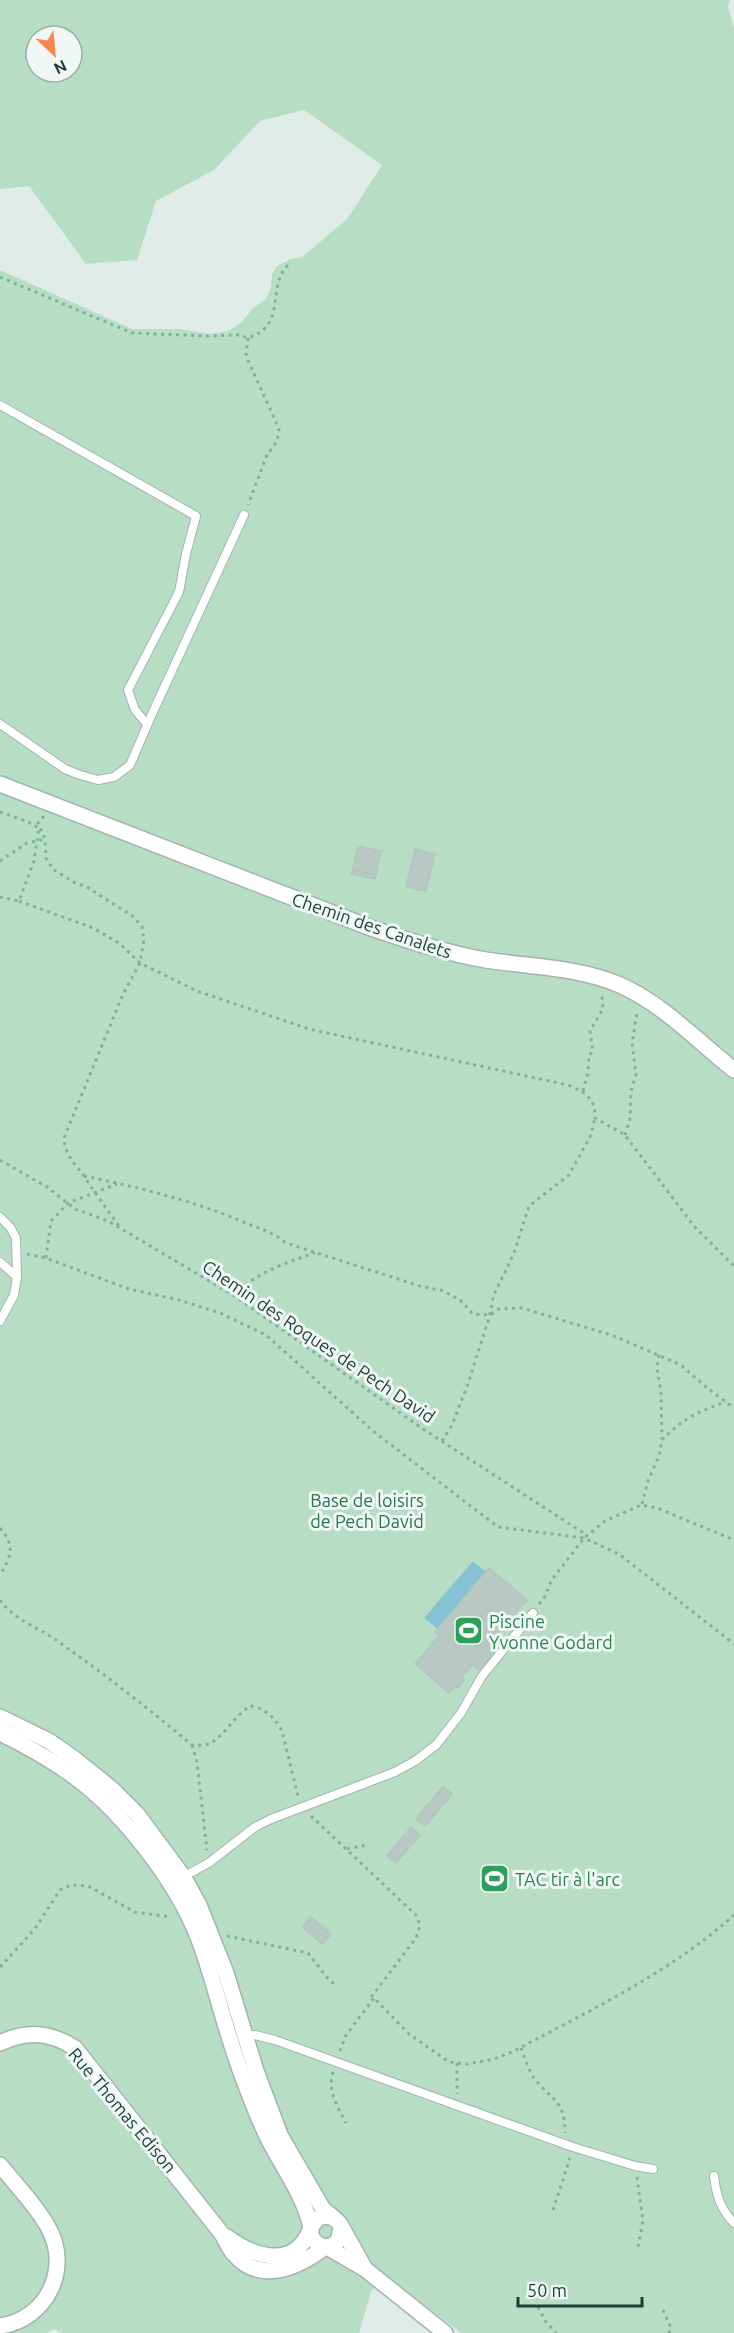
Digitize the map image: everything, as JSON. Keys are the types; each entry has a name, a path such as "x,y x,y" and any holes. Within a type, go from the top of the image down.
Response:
{"street":[{"name":"Chemin des Canalets","path":"0,784 371,928 410,941 477,958 579,972 606,980 642,998 671,1018 734,1070"},
{"path":"0,1717 49,1741 76,1760 112,1789 137,1815 213,1938 256,2112 297,2190 314,2242 365,2269 445,2333"},
{"path":"0,1733 39,1752 73,1775 110,1806 177,1880 186,1910 238,2037 256,2071 280,2135 323,2209 338,2223 365,2269"},
{"name":"Rue Thomas Edison","path":"0,2043 15,2036 39,2033 60,2039 75,2048 222,2234 233,2254 248,2266 266,2272 284,2270 303,2262 326,2247"},
{"path":"0,2165 49,2228 56,2249 57,2267 45,2302 32,2315 18,2322 0,2326"},
{"path":"310,2229 318,2218 329,2216 338,2223"},
{"path":"326,2247 338,2241 338,2223"},
{"name":"Rue Thomas Edison","path":"222,2234 255,2254 269,2257 283,2255 297,2248 306,2239 310,2229"}],"lane":[{"path":"0,405 196,516 179,592 128,690 135,710 147,724"},
{"path":"0,724 65,769 98,780 114,777 130,765 244,515"},
{"path":"0,1217 10,1227 16,1238 17,1253 14,1295 0,1321"},
{"path":"0,1262 17,1276"},
{"path":"177,1880 210,1862 255,1827 394,1772 415,1761 436,1745 461,1713 482,1676 533,1613"},
{"path":"238,2037 275,2040 564,2144 635,2166 653,2169"},
{"path":"714,2176 723,2210 734,2223"}],"path":[{"path":"0,277 132,333 208,336 239,334 248,338 258,334 267,326 274,312 282,271 288,265"},
{"path":"244,515 267,455 277,441 279,429 246,356 248,338"},
{"path":"19,901 34,861 38,841 38,823 50,803"},
{"path":"0,812 39,828 45,839 46,858 53,869 73,882 87,887 134,917 142,927 144,939 140,963 123,994 64,1138 67,1155 122,1231"},
{"path":"0,861 27,843 45,839"},
{"path":"0,897 19,901 93,928 119,943 140,963 197,991 309,1029 568,1085 583,1091 593,1101 595,1118 591,1135 569,1175 529,1206 514,1253 493,1297 490,1315 456,1415 442,1441"},
{"path":"583,1091 588,1073 589,1055 594,1045 590,1031 603,1009 602,994 606,980"},
{"path":"625,1135 630,1119 631,1091 636,1074 632,1052 635,1020 642,998"},
{"path":"595,1118 625,1135 694,1226 734,1266"},
{"name":"Chemin des Roques de Pech David","path":"0,1160 47,1187 75,1209 108,1221 234,1295 442,1441 582,1532 584,1538"},
{"path":"84,1176 119,1183 219,1211 274,1233 286,1243 420,1286 444,1291 461,1301 473,1314 490,1315 499,1308 522,1308 614,1336 681,1365 706,1388 734,1408"},
{"path":"46,1258 51,1221 68,1203 119,1183"},
{"path":"17,1253 46,1258 129,1289 179,1300 220,1313 266,1335 373,1431 498,1527 584,1538 619,1554 734,1644"},
{"path":"234,1295 258,1275 283,1263 317,1253"},
{"path":"642,1505 648,1480 659,1456 662,1440 661,1393 657,1368 659,1354"},
{"path":"662,1440 675,1426 697,1412 726,1402"},
{"path":"533,1613 546,1595 551,1581 584,1538 605,1521 642,1505 657,1508 734,1540"},
{"path":"0,1528 7,1536 11,1550 10,1558 0,1575"},
{"path":"0,1600 7,1610 54,1639 118,1685 192,1745 202,1746 211,1743 250,1706 261,1708 276,1721 282,1731 298,1797 303,1807 417,1916 420,1926 416,1938 392,1967 372,1996 374,1998 346,2035 336,2061 330,2081 333,2098 346,2123"},
{"path":"192,1745 197,1762 210,1862"},
{"path":"346,1849 366,1845"},
{"path":"0,1967 34,1930 60,1890 71,1885 88,1886 135,1911 171,1917"},
{"path":"374,1998 409,2034 449,2062 468,2064 494,2059 520,2048 663,1968 713,1934 734,1915"},
{"path":"213,1938 228,1936 308,1953 329,1980 337,1986"},
{"path":"520,2048 533,2076 560,2105 565,2120 564,2144"},
{"path":"457,2063 457,2104"},
{"path":"553,2210 573,2147"},
{"path":"635,2166 643,2222 638,2247"},
{"path":"538,2307 546,2322 556,2333"},
{"path":"663,2310 671,2328 669,2333"}],"green space":[{"name":"Base de loisirs de Pech David","path":"0,0 730,0 728,7 734,28 734,2333 461,2333 386,2275 371,2292 359,2333 61,2333 54,2329 47,2333 0,2333 0,270 132,329 180,329 209,334 228,331 242,322 252,309 265,300 271,288 272,274 277,266 291,259 302,257 348,218 382,165 304,110 260,121 214,170 156,201 137,260 86,264 29,186 0,189"}],"water":[{"path":"473,1561 486,1572 438,1629 424,1618"}],"building":[{"path":"358,846 381,851 376,875 353,869"},
{"path":"415,849 435,854 426,891 406,887"},
{"path":"353,869 376,875 375,879 351,874"},
{"name":"Piscine Yvonne Godard","path":"489,1568 527,1600 489,1644 496,1650 479,1670 472,1665 462,1677 464,1680 458,1688 455,1686 449,1693 415,1664 439,1636 435,1632"},
{"path":"443,1786 452,1794 425,1826 416,1819"},
{"path":"411,1827 420,1835 396,1863 387,1856"},
{"path":"311,1917 331,1934 322,1944 302,1927"}],"place":[{"name":"Piscine Yvonne Godard","path":"468,1631"},
{"name":"TAC tir à l'arc","path":"494,1879"}]}
